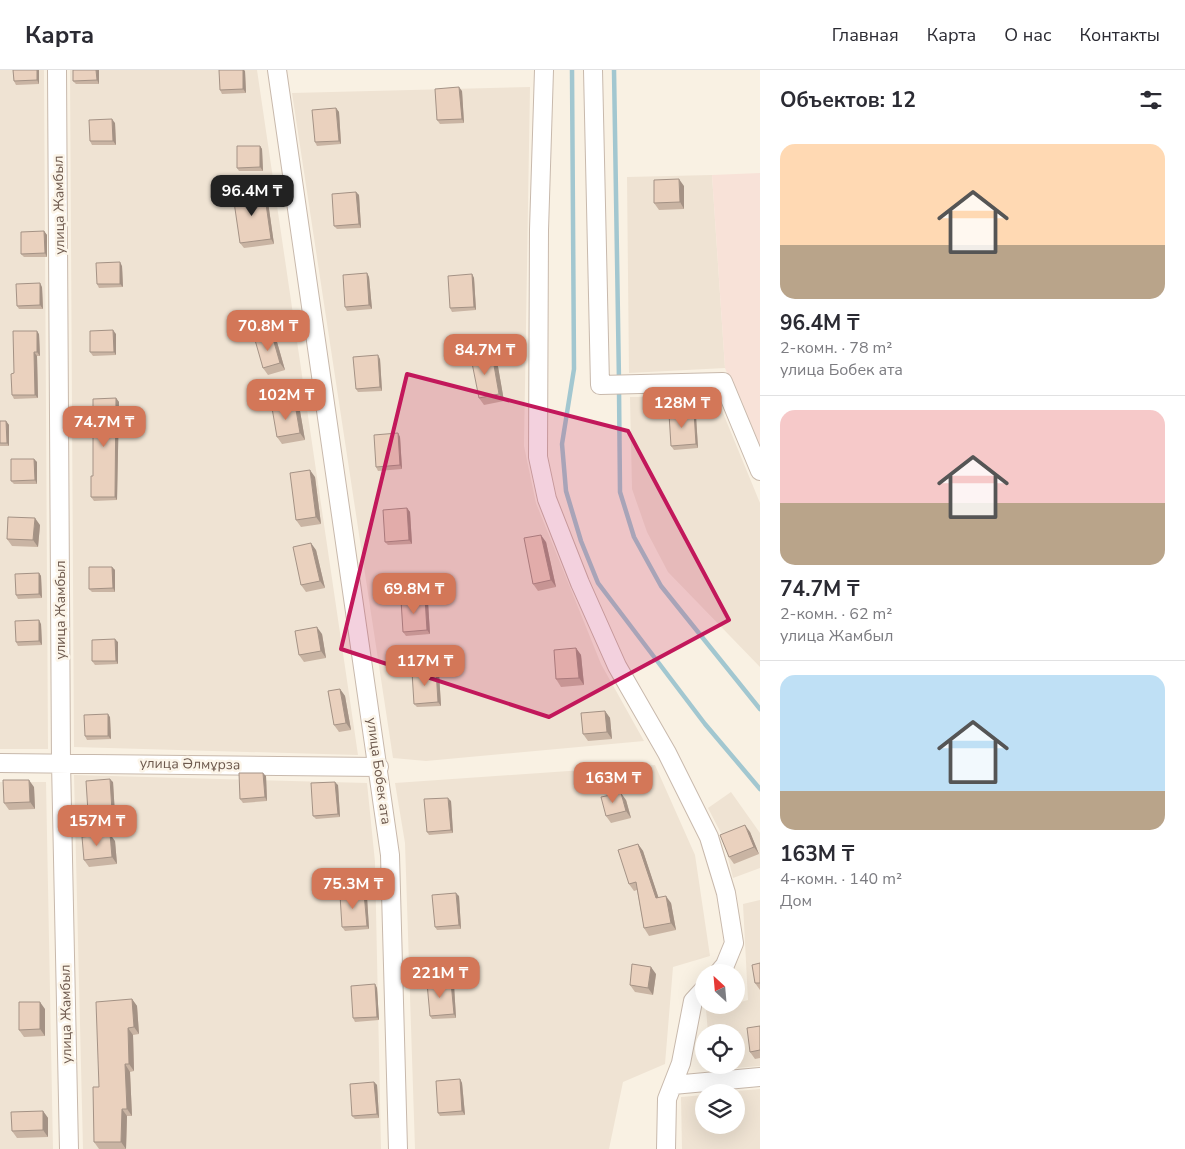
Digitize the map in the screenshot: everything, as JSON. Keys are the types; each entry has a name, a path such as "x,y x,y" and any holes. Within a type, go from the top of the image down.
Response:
{"street":[{"name":"улица Жамбыл","path":"57,70 61,762 69,1149"},
{"name":"улица Бобек ата","path":"278,70 379,767 390,855 398,1149"},
{"path":"544,70 539,230 538,457 547,499 598,625 617,666 667,753 709,838 726,893 734,943 725,964"},
{"path":"593,70 600,385 723,382 760,471"},
{"name":"улица Әлмұрза","path":"0,763 61,762 379,767"},
{"path":"666,1149 667,1099 681,1063 692,1001 695,998"},
{"path":"673,1085 760,1078"}],"highlighted area":[{"path":"407,374 628,431 729,620 549,717 341,649"}],"shaded area":[{"path":"0,70 44,70 48,749 0,749"},
{"path":"70,70 257,70 358,755 74,747"},
{"path":"530,87 524,446 536,503 601,664 644,741 426,761 393,758 292,93"},
{"path":"760,173 760,447 725,368 712,175"},
{"path":"712,175 725,368 629,373 627,177"},
{"path":"716,396 760,503 760,667 668,572 647,532 632,489 630,397"},
{"path":"655,765 695,855 710,956 673,967 665,1064 623,1082 609,1149 415,1149 405,843 395,783"},
{"path":"74,775 367,783 375,862 381,1149 83,1149"},
{"path":"0,782 46,782 53,1149 0,1149"},
{"path":"731,792 760,833 760,868 733,878 723,837 708,808"},
{"path":"760,900 760,1066 745,1067 745,1024 707,1024 706,1014 745,1014 745,1001 748,1000 743,904"},
{"path":"760,1089 760,1149 682,1149 681,1097 695,1096 695,1134 745,1134 745,1090"}],"building":[{"path":"13,70 37,70 37,80 14,81"},
{"path":"73,70 96,70 97,80 73,81"},
{"path":"219,70 243,70 243,89 220,90"},
{"path":"459,87 462,119 437,120 435,89"},
{"path":"336,108 339,141 315,142 312,110"},
{"path":"112,119 113,141 90,141 89,120"},
{"path":"237,146 260,146 260,167 237,168"},
{"path":"679,179 680,202 654,203 654,180"},
{"path":"264,190 271,239 240,243 233,195"},
{"path":"356,192 359,224 334,226 332,194"},
{"path":"44,231 45,253 21,254 21,232"},
{"path":"120,262 120,284 97,284 96,263"},
{"path":"367,273 369,305 345,307 343,275"},
{"path":"472,274 474,307 450,308 448,276"},
{"path":"40,283 40,305 17,306 16,284"},
{"path":"113,330 114,352 90,352 90,331"},
{"path":"13,331 37,331 37,352 34,352 35,395 12,395 11,374 14,373"},
{"path":"272,335 280,363 263,368 255,340"},
{"path":"492,354 499,394 479,398 471,358"},
{"path":"378,355 380,387 356,389 353,357"},
{"path":"116,398 115,497 91,497 91,476 93,476 93,399"},
{"path":"295,404 300,433 277,437 272,408"},
{"path":"694,412 696,444 671,446 669,414"},
{"path":"0,421 6,421 7,443 0,443"},
{"path":"398,433 400,465 376,467 374,435"},
{"path":"11,459 34,459 35,480 11,481"},
{"path":"310,470 316,517 296,520 290,473"},
{"path":"407,508 409,540 385,542 383,510"},
{"path":"8,517 35,518 33,540 7,539"},
{"path":"541,535 551,580 533,584 524,538"},
{"path":"311,543 320,581 301,585 293,547"},
{"path":"89,567 112,567 113,588 89,589"},
{"path":"39,573 39,594 16,595 15,574"},
{"path":"425,598 427,630 403,632 401,600"},
{"path":"39,620 39,641 16,642 15,621"},
{"path":"317,627 321,651 299,655 295,631"},
{"path":"115,639 116,661 92,661 92,640"},
{"path":"576,648 579,678 556,679 554,650"},
{"path":"436,670 438,702 414,704 412,672"},
{"path":"340,689 346,723 334,725 328,691"},
{"path":"605,711 607,732 583,734 581,713"},
{"path":"108,714 108,736 85,736 84,715"},
{"path":"239,773 263,773 265,797 240,799"},
{"path":"110,779 112,811 88,812 86,781"},
{"path":"3,780 29,780 30,802 4,803"},
{"path":"335,782 338,814 313,816 311,783"},
{"path":"621,793 626,811 606,816 601,797"},
{"path":"448,798 451,830 427,832 424,799"},
{"path":"745,825 754,847 729,857 720,835"},
{"path":"110,834 112,857 84,860 82,837"},
{"path":"638,844 656,898 666,896 671,923 644,928 636,882 629,884 618,850"},
{"path":"364,893 367,926 342,927 340,895"},
{"path":"456,893 459,925 435,927 432,895"},
{"path":"760,963 760,983 755,983 752,965"},
{"path":"632,964 651,967 648,988 630,985"},
{"path":"451,982 454,1014 430,1016 427,983"},
{"path":"375,984 377,1017 353,1018 351,986"},
{"path":"132,999 134,1027 128,1028 129,1064 125,1064 127,1109 122,1109 121,1142 94,1142 93,1087 99,1087 96,1002"},
{"path":"19,1002 40,1002 40,1029 19,1030"},
{"path":"760,1026 760,1050 750,1052 747,1028"},
{"path":"460,1079 462,1111 438,1113 436,1081"},
{"path":"374,1082 377,1114 352,1116 350,1084"},
{"path":"43,1111 43,1130 12,1131 11,1112"}],"waterway":[{"path":"572,70 574,369 562,444 566,491 581,541 598,583 705,724 760,789"},
{"path":"614,70 619,381"},
{"path":"619,389 620,492 634,537 661,586 760,709"}]}
